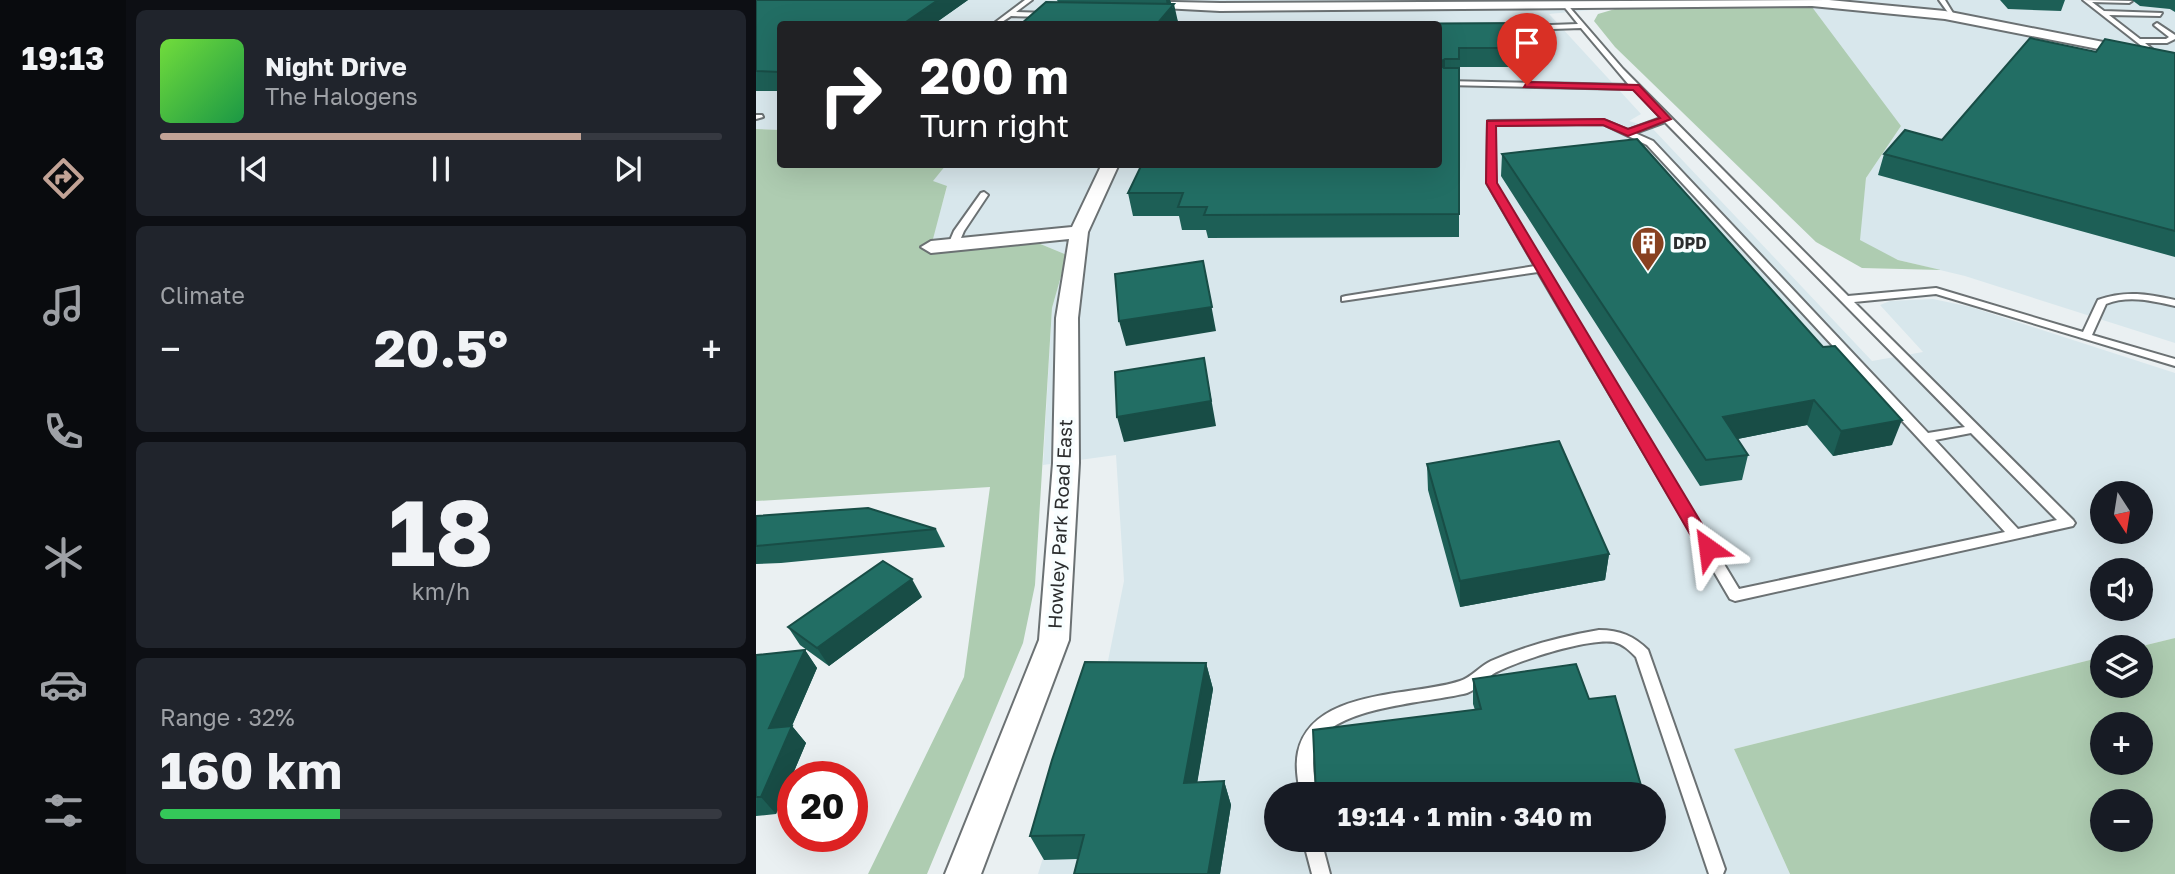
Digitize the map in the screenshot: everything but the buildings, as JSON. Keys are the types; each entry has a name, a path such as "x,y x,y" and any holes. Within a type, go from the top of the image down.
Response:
{"street":[{"path":"1086,0 1220,7 1265,3 1819,1 1954,17 2175,60"},
{"path":"1208,21 1220,7"},
{"name":"Howley Park Road East","path":"963,874 1054,640 1066,463 1067,318 1079,232 1109,168"},
{"path":"931,247 1079,232"}],"lane":[{"path":"1000,21 1029,0"},
{"path":"1942,0 1954,17"},
{"path":"2086,0 2160,57"},
{"path":"2092,0 2129,1"},
{"path":"1565,4 1666,119 2068,523 1735,595 1491,183 1491,123 1604,122 1650,143 2015,534"},
{"path":"2101,13 2160,14"},
{"path":"1010,14 1052,15"},
{"path":"2138,41 2167,41 2173,37 2157,25"},
{"path":"1515,28 1582,26"},
{"path":"1445,83 1636,87"},
{"path":"1628,133 1666,119"},
{"path":"953,245 962,224 980,205 984,195"},
{"path":"1346,299 1542,268"},
{"path":"1844,300 1936,291 2175,363"},
{"path":"2086,336 2102,302 2115,296 2134,295 2175,303"},
{"path":"1924,438 1974,429"},
{"path":"1307,782 1304,755 1312,737 1327,722 1353,710 1470,685 1484,671 1504,662 1611,636 1631,642 1643,654 1716,869"},
{"path":"1315,852 1321,874"}],"shaded area":[{"path":"756,0 2175,0 2175,343 1965,276 1898,260 1859,241 1866,178 1901,126 1622,7 1549,14 1641,114 1629,121 1652,128 1872,361 1923,352 1880,305 1890,301 1933,299 1971,307 2175,373 2175,638 2153,643 2153,635 2090,635 2090,660 1734,749 1790,874 1038,874 1096,687 1108,661 1124,581 1116,455 1043,465 1052,308 1067,255 1038,243 928,254 947,187 932,181 943,168 1442,168 1442,21 777,21 777,130 756,129"}],"green space":[{"path":"1622,7 1812,7 1901,126 1866,178 1860,240 1898,260 1941,270 1862,268 1816,242 1615,47 1594,21 1598,14"},
{"path":"756,129 777,130 777,168 944,168 933,181 947,186 929,254 1038,243 1067,255 1052,308 1035,585 1023,643 927,874 868,874 964,677 990,487 756,501"},
{"path":"2175,638 2175,874 1790,874 1734,749 2090,660 2090,698 2153,698 2153,643"}],"place":[{"name":"DPD","path":"1648,273"}],"route":[{"path":"1527,85 1636,87 1666,119 1628,133 1604,122 1491,123 1491,183 1708,548"}]}
